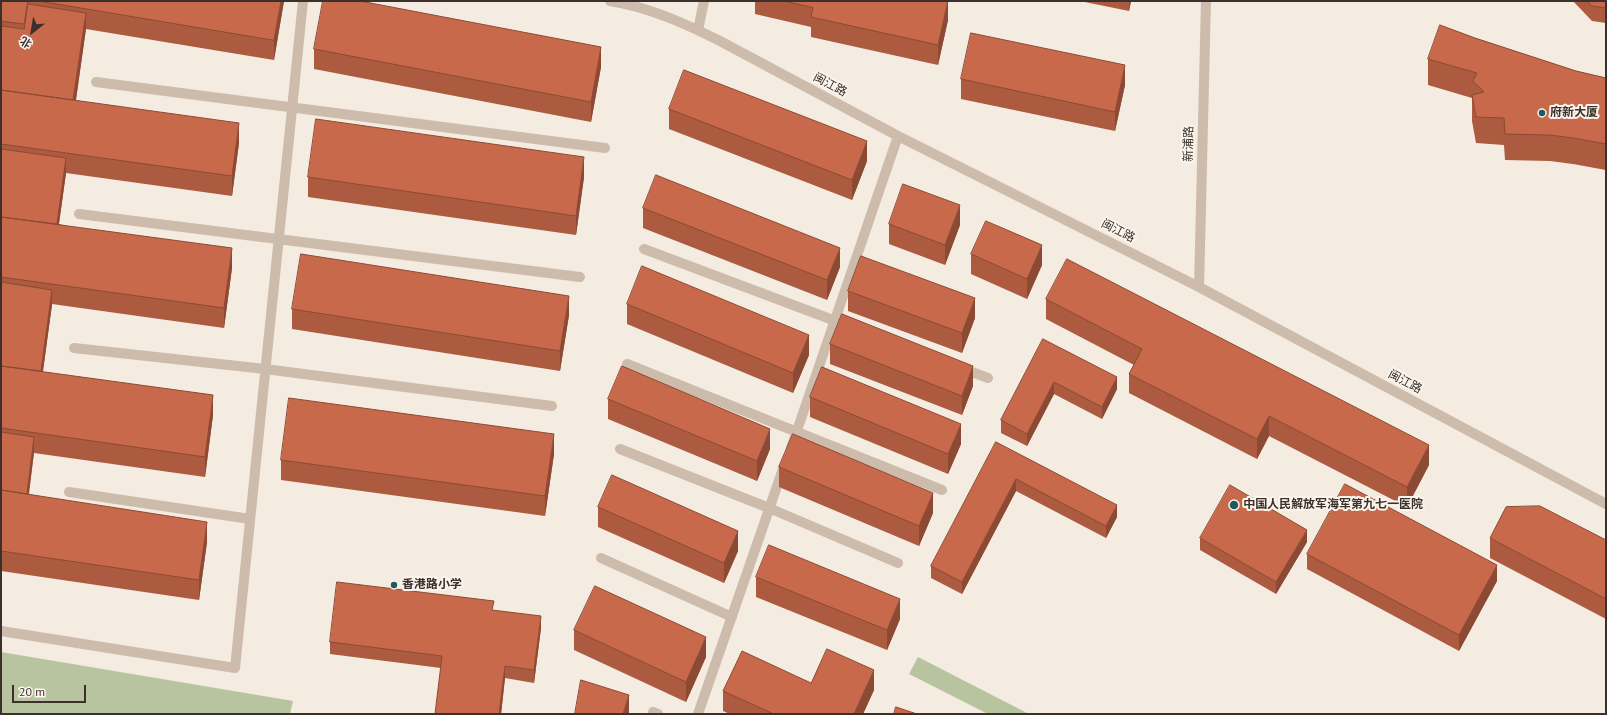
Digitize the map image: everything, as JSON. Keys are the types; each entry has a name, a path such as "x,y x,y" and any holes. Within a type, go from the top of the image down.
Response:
{"street":[{"path":"1,631 235,668 303,1"},
{"name":"闽江路","path":"610,1 628,4 698,30 898,136 1199,287 1606,504"},
{"path":"698,30 704,1"},
{"name":"新浦路","path":"1199,287 1206,1"},
{"path":"96,82 292,109 605,148"},
{"path":"698,714 796,432 819,377 835,321 898,136"},
{"path":"80,214 580,277"},
{"path":"644,249 849,326"},
{"path":"74,348 265,369 552,406"},
{"path":"627,364 942,490"},
{"path":"951,364 988,378"},
{"path":"620,449 769,508 898,563"},
{"path":"69,492 250,519"},
{"path":"601,558 732,617"},
{"path":"653,714 654,712 658,714"}],"green space":[{"path":"1,652 293,701 290,714 1,714"},
{"path":"918,657 1029,714 988,714 909,674"}],"building":[{"path":"1,1 28,1 24,24 1,21"},
{"path":"39,1 281,1 274,40"},
{"path":"323,1 360,1 601,47 591,102 314,49"},
{"path":"784,1 948,1 938,45 811,17 813,8"},
{"path":"1588,1 1606,1 1606,8 1592,6"},
{"path":"28,4 86,13 73,100 1,90 1,26 24,29"},
{"path":"1440,25 1576,71 1606,78 1606,144 1550,135 1505,134 1504,118 1476,117 1472,95 1484,92 1473,81 1477,73 1428,59"},
{"path":"971,33 1125,65 1115,112 961,79"},
{"path":"684,70 867,141 852,180 669,109"},
{"path":"1,90 239,123 232,176 1,144"},
{"path":"316,119 584,157 576,216 308,177"},
{"path":"1,149 66,158 57,224 1,217"},
{"path":"656,175 840,248 827,280 643,208"},
{"path":"903,184 960,205 945,245 889,224"},
{"path":"1,217 232,248 224,308 1,277"},
{"path":"986,221 1042,245 1027,279 971,254"},
{"path":"301,254 569,296 560,351 292,309"},
{"path":"861,256 975,298 962,333 848,291"},
{"path":"1067,259 1429,445 1407,487 1269,416 1257,439 1129,374 1142,349 1046,299"},
{"path":"642,266 809,335 793,373 627,304"},
{"path":"1,282 52,290 41,371 1,366"},
{"path":"842,314 973,366 962,396 830,344"},
{"path":"1043,339 1117,377 1102,407 1054,382 1027,434 1001,420"},
{"path":"1,366 213,395 205,457 1,428"},
{"path":"622,366 770,429 757,461 608,399"},
{"path":"822,367 961,424 948,454 810,397"},
{"path":"289,398 554,434 545,496 281,460"},
{"path":"1,432 34,437 27,494 1,490"},
{"path":"793,434 933,493 919,526 779,467"},
{"path":"996,442 1117,505 1106,526 1016,479 962,582 931,566"},
{"path":"612,475 738,531 724,563 598,507"},
{"path":"1345,484 1497,565 1459,635 1307,554"},
{"path":"1230,485 1307,530 1276,582 1200,538"},
{"path":"1,490 207,522 199,580 1,551"},
{"path":"1540,506 1606,540 1606,599 1490,538 1506,507"},
{"path":"769,545 900,599 887,630 756,577"},
{"path":"337,582 494,601 492,610 541,616 534,670 505,666 499,714 435,714 442,656 330,642"},
{"path":"595,586 706,637 686,682 574,630"},
{"path":"827,649 874,670 854,714 774,714 723,691 742,651 811,683"},
{"path":"581,680 629,695 623,714 575,714"},
{"path":"896,707 917,714 894,714"}],"place":[{"name":"府新大厦","path":"1542,113"},
{"name":"中国人民解放军海军第九七一医院","path":"1234,505"},
{"name":"香港路小学","path":"394,585"}]}
